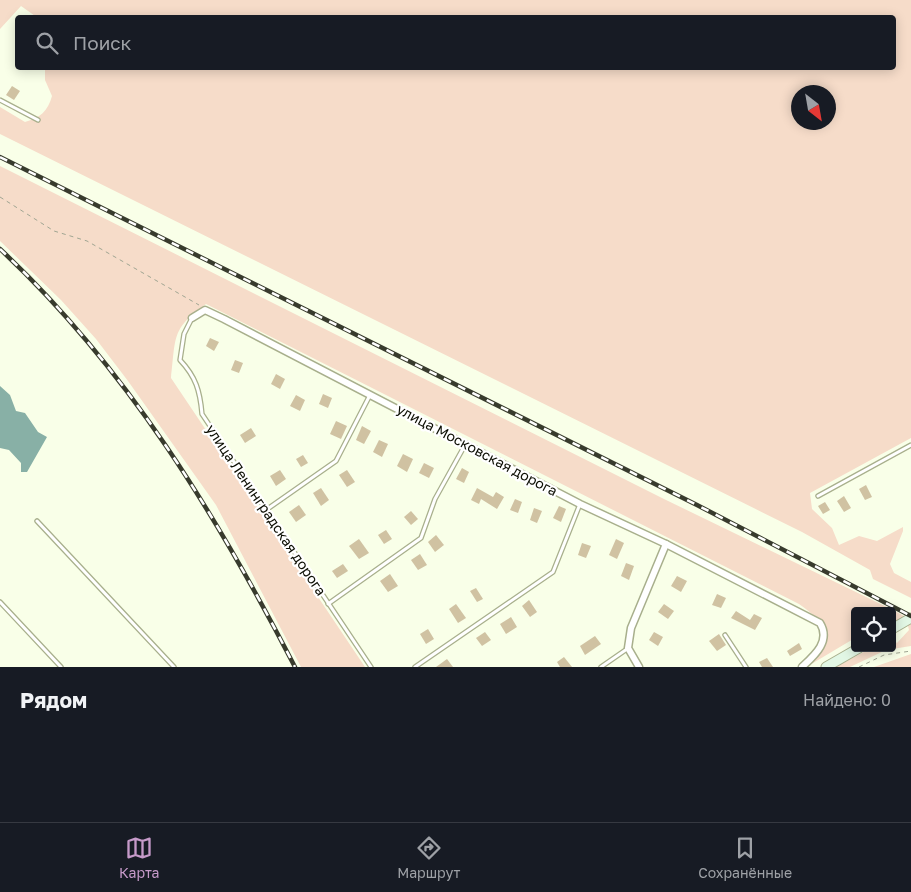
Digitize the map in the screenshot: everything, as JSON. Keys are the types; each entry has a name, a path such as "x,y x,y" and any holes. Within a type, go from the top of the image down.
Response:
{"main road":[{"path":"896,627 911,618"},
{"path":"826,667 852,652"}],"street":[{"path":"192,318 205,310"},
{"name":"улица Московская дорога","path":"205,310 580,504 666,544 820,623 823,628 824,639 821,647 802,667"},
{"path":"639,667 628,648 631,628 666,544"}],"lane":[{"path":"0,100 38,120"},
{"name":"улица Ленинградская дорога","path":"192,318 184,334 180,360 192,373 200,390 202,414 371,667"},
{"path":"266,510 336,461 370,395"},
{"path":"328,604 421,538 435,499 466,444"},
{"path":"818,496 911,445"},
{"path":"415,667 553,572 580,504"},
{"path":"37,521 174,667"},
{"path":"0,602 61,667"},
{"path":"725,635 746,667"},
{"path":"601,667 628,648"}],"path":[{"path":"0,197 54,231 87,240 187,297 205,310"},
{"path":"859,667 884,655 911,651"}],"shaded area":[{"path":"0,0 911,0 911,438 810,493 812,509 832,528 839,545 859,536 877,541 903,527 890,564 894,573 911,582 911,598 873,579 870,570 802,532 0,134 0,107 25,122 39,116 46,110 52,96 45,80 45,70 896,70 896,15 34,15 21,6 0,29"},
{"path":"0,166 664,499 887,607 851,607 851,640 808,666 824,647 827,632 818,619 799,604 206,304 186,320 177,335 171,378 365,667 301,667 216,505 96,339 61,300 0,241"},
{"path":"896,612 911,620 911,646 896,648 896,642 909,630 908,626 896,620"},
{"path":"864,652 882,652 850,667 836,667"},
{"path":"911,654 911,667 874,667"}],"water":[{"path":"0,386 10,395 16,411 25,413 38,432 47,437 27,472 21,472 21,463 9,450 0,448"}],"building":[{"path":"12,86 20,91 14,100 6,95"},
{"path":"210,338 219,342 214,351 206,346"},
{"path":"235,360 243,363 239,373 231,370"},
{"path":"276,374 285,379 280,389 271,384"},
{"path":"323,394 332,398 328,408 319,404"},
{"path":"296,395 305,400 300,411 290,406"},
{"path":"336,421 347,426 341,439 330,434"},
{"path":"362,426 371,431 364,444 356,440"},
{"path":"251,428 256,436 245,443 240,435"},
{"path":"379,440 388,444 382,457 373,452"},
{"path":"403,454 413,459 407,472 397,466"},
{"path":"303,455 308,463 301,467 296,459"},
{"path":"424,463 434,468 429,478 419,473"},
{"path":"462,468 469,472 464,483 456,479"},
{"path":"280,470 286,479 276,486 270,476"},
{"path":"347,470 355,482 347,487 339,475"},
{"path":"866,485 872,497 865,500 859,489"},
{"path":"321,488 329,500 321,506 313,493"},
{"path":"477,488 493,497 496,492 504,497 497,509 481,499 479,504 471,500"},
{"path":"844,496 851,508 844,512 837,501"},
{"path":"515,499 522,502 518,513 510,510"},
{"path":"825,502 830,510 823,514 818,506"},
{"path":"299,505 306,515 296,522 289,512"},
{"path":"559,506 566,509 561,522 553,518"},
{"path":"534,508 542,511 537,523 530,520"},
{"path":"411,511 418,519 411,525 404,517"},
{"path":"386,530 392,539 384,544 378,535"},
{"path":"436,535 444,545 435,552 428,542"},
{"path":"359,539 369,553 359,559 349,546"},
{"path":"616,539 624,543 617,559 609,555"},
{"path":"582,543 591,546 586,558 578,555"},
{"path":"420,554 427,565 418,570 411,560"},
{"path":"626,563 634,566 629,580 621,576"},
{"path":"343,564 348,571 337,578 332,571"},
{"path":"390,574 398,586 388,592 380,581"},
{"path":"677,576 687,581 681,592 671,586"},
{"path":"476,588 483,599 477,602 470,591"},
{"path":"717,594 726,598 721,608 712,605"},
{"path":"529,600 537,612 530,617 522,606"},
{"path":"456,604 466,618 458,623 449,609"},
{"path":"664,604 674,611 668,619 658,612"},
{"path":"736,611 750,620 754,614 762,618 755,630 731,618"},
{"path":"511,617 517,627 506,634 500,624"},
{"path":"428,629 434,639 426,644 420,634"},
{"path":"485,632 491,640 482,646 476,638"},
{"path":"654,632 663,637 658,646 649,640"},
{"path":"719,634 726,645 717,651 709,641"},
{"path":"595,636 601,644 585,655 580,646"},
{"path":"799,643 802,649 790,656 787,651"},
{"path":"564,657 572,667 560,667 557,662"},
{"path":"767,658 773,667 762,667 759,662"},
{"path":"447,659 453,667 436,667"}],"railway":[{"path":"0,157 697,505 911,616"},
{"path":"0,249 46,295 89,343 166,445 233,554 295,667"}]}
